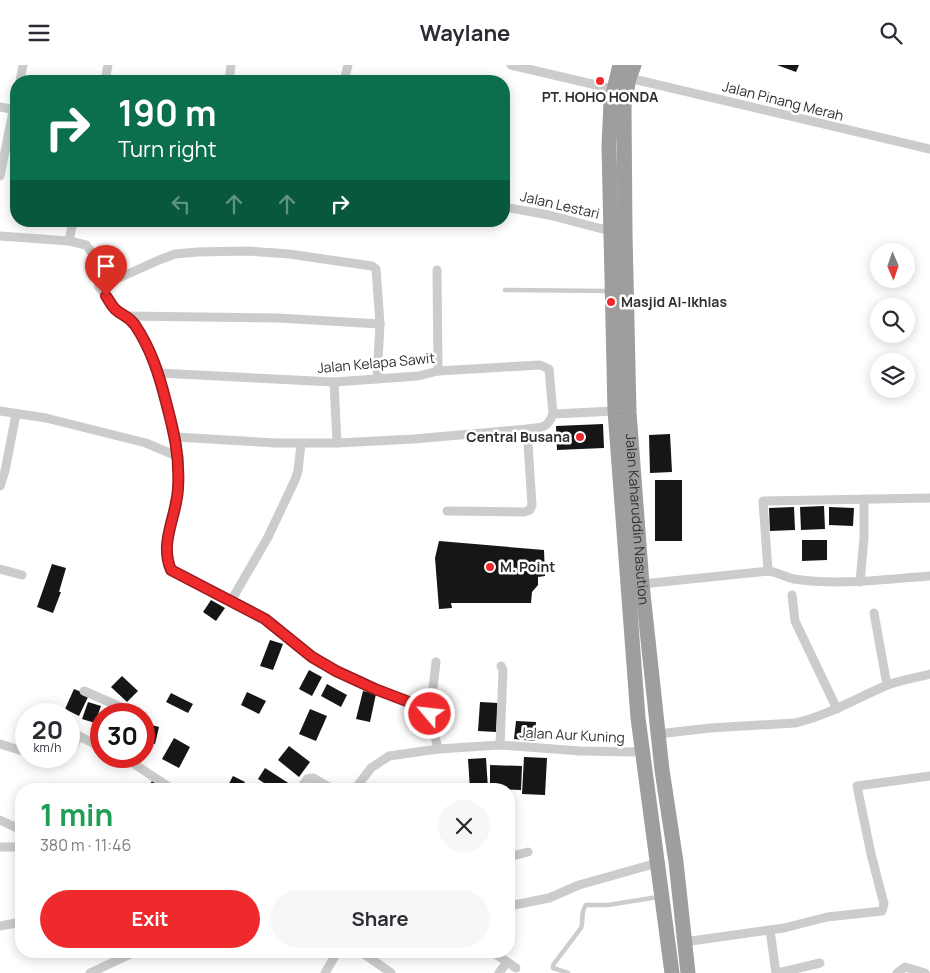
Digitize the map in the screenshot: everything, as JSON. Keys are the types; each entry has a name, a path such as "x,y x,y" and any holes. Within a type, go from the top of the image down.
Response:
{"highway":[{"name":"Jalan Kaharuddin Nasution","path":"620,65 613,90 610,114 611,291 615,411 642,584 658,734 668,816 676,862 688,973"},
{"name":"Jalan Kaharuddin Nasution","path":"631,71 624,106 629,412 629,609 642,751 672,973"}],"street":[{"path":"511,65 613,90"},
{"name":"Jalan Pinang Merah","path":"631,71 832,127 930,149"},
{"path":"0,175 10,132"},
{"name":"Jalan Lestari","path":"510,208 549,215 610,231"},
{"path":"69,241 72,227"},
{"path":"0,236 69,241 86,245 92,253 98,269 99,287 115,309 127,315 278,318 380,324"},
{"path":"99,287 175,254 198,252 248,251 289,254 374,267 377,274 380,324 377,379"},
{"path":"437,270 438,371"},
{"path":"127,315 147,344 159,373 176,437 179,457 178,491 167,540 167,554 171,570 265,619 312,657 336,671 375,689 417,705 430,714"},
{"name":"Jalan Kelapa Sawit","path":"159,373 334,382 418,376 438,371 540,365 549,369 553,414"},
{"path":"334,382 337,443"},
{"path":"0,411 46,418 146,443 179,457"},
{"path":"176,437 301,444 414,439 527,429 547,425 553,414 615,411"},
{"path":"0,486 5,471 16,414"},
{"path":"448,511 524,512 530,510 532,505 527,429"},
{"path":"232,601 268,537 298,471 301,444"},
{"path":"768,571 763,501 930,498"},
{"path":"860,582 864,538 864,499"},
{"path":"0,569 22,575"},
{"path":"642,584 768,571 777,572 792,579 860,582 930,576"},
{"path":"792,595 795,621 837,709"},
{"path":"874,613 887,685"},
{"path":"436,662 430,714 438,749"},
{"name":"Jalan Aur Kuning","path":"500,745 503,670 501,666"},
{"path":"658,734 710,728 795,723 809,720 887,685 930,674"},
{"path":"84,691 112,703"},
{"path":"0,744 15,749"},
{"name":"Jalan Aur Kuning","path":"360,783 371,768 389,756 438,749 500,745 580,751 642,751"},
{"path":"140,768 163,783"},
{"path":"684,942 770,930 827,917 882,911 884,904 871,854 857,786 930,775"},
{"path":"304,783 307,779 313,778 322,783"},
{"path":"0,819 15,827"},
{"path":"0,847 15,847"},
{"path":"515,855 528,852"},
{"path":"515,905 549,898 579,885 657,863"},
{"path":"0,926 15,923"},
{"path":"770,930 777,973 820,963"},
{"path":"110,963 111,958"},
{"path":"90,973 121,958"},
{"path":"326,973 334,958"},
{"path":"370,958 391,973"},
{"path":"501,958 516,968"},
{"path":"500,973 507,962"},
{"path":"897,973 905,967 925,973"}],"lane":[{"path":"505,291 611,291"},
{"path":"568,973 553,968 553,965 581,928 582,913 586,905 608,905 662,897"}],"building":[{"path":"777,65 799,65 796,72"},
{"name":"Central Busana","path":"603,424 604,448 557,450 556,426"},
{"path":"670,434 672,472 650,473 649,435"},
{"path":"655,480 682,480 682,541 655,541"},
{"path":"824,506 825,529 801,530 800,507"},
{"path":"794,507 795,530 770,531 769,508"},
{"path":"829,507 854,508 853,526 829,525"},
{"path":"802,540 827,540 827,560 802,561"},
{"name":"M. Point","path":"439,541 544,550 545,576 538,577 538,585 532,592 531,603 451,603 452,608 439,609 435,558"},
{"path":"52,564 66,568 59,592 61,592 53,613 37,607"},
{"path":"211,600 225,608 216,621 203,612"},
{"path":"270,640 283,644 273,670 260,666"},
{"path":"309,670 322,677 312,696 299,689"},
{"path":"122,676 138,691 127,702 111,687"},
{"path":"327,684 347,695 341,707 321,696"},
{"path":"74,689 89,695 80,714 80,703 68,703"},
{"path":"363,691 376,694 370,722 356,719"},
{"path":"247,692 266,701 259,714 241,705"},
{"path":"171,693 193,704 188,713 166,702"},
{"path":"88,702 91,703 90,721 82,719"},
{"path":"480,702 498,703 496,732 478,731"},
{"path":"310,709 327,716 316,741 299,734"},
{"path":"516,721 536,722 535,741 514,739"},
{"path":"155,726 159,727 155,744"},
{"path":"174,738 190,747 179,768 162,759"},
{"path":"289,746 310,762 299,777 278,760"},
{"path":"524,757 547,758 545,795 522,794"},
{"path":"486,758 488,783 470,783 468,759"},
{"path":"490,765 522,766 521,790 515,790 515,783 490,783"},
{"path":"265,768 288,783 264,783 258,779"},
{"path":"233,776 245,782 244,783 229,783"}],"place":[{"name":"PT. HOHO HONDA","path":"600,81"},
{"name":"Masjid Al-Ikhlas","path":"611,302"},
{"name":"Central Busana","path":"580,437"},
{"name":"M. Point","path":"490,567"}],"route":[{"path":"106,296 115,309 127,315 147,344 159,373 176,437 179,457 178,491 167,540 167,554 171,570 185,579 265,619 298,647 336,671 375,689 417,705 430,714"}]}
